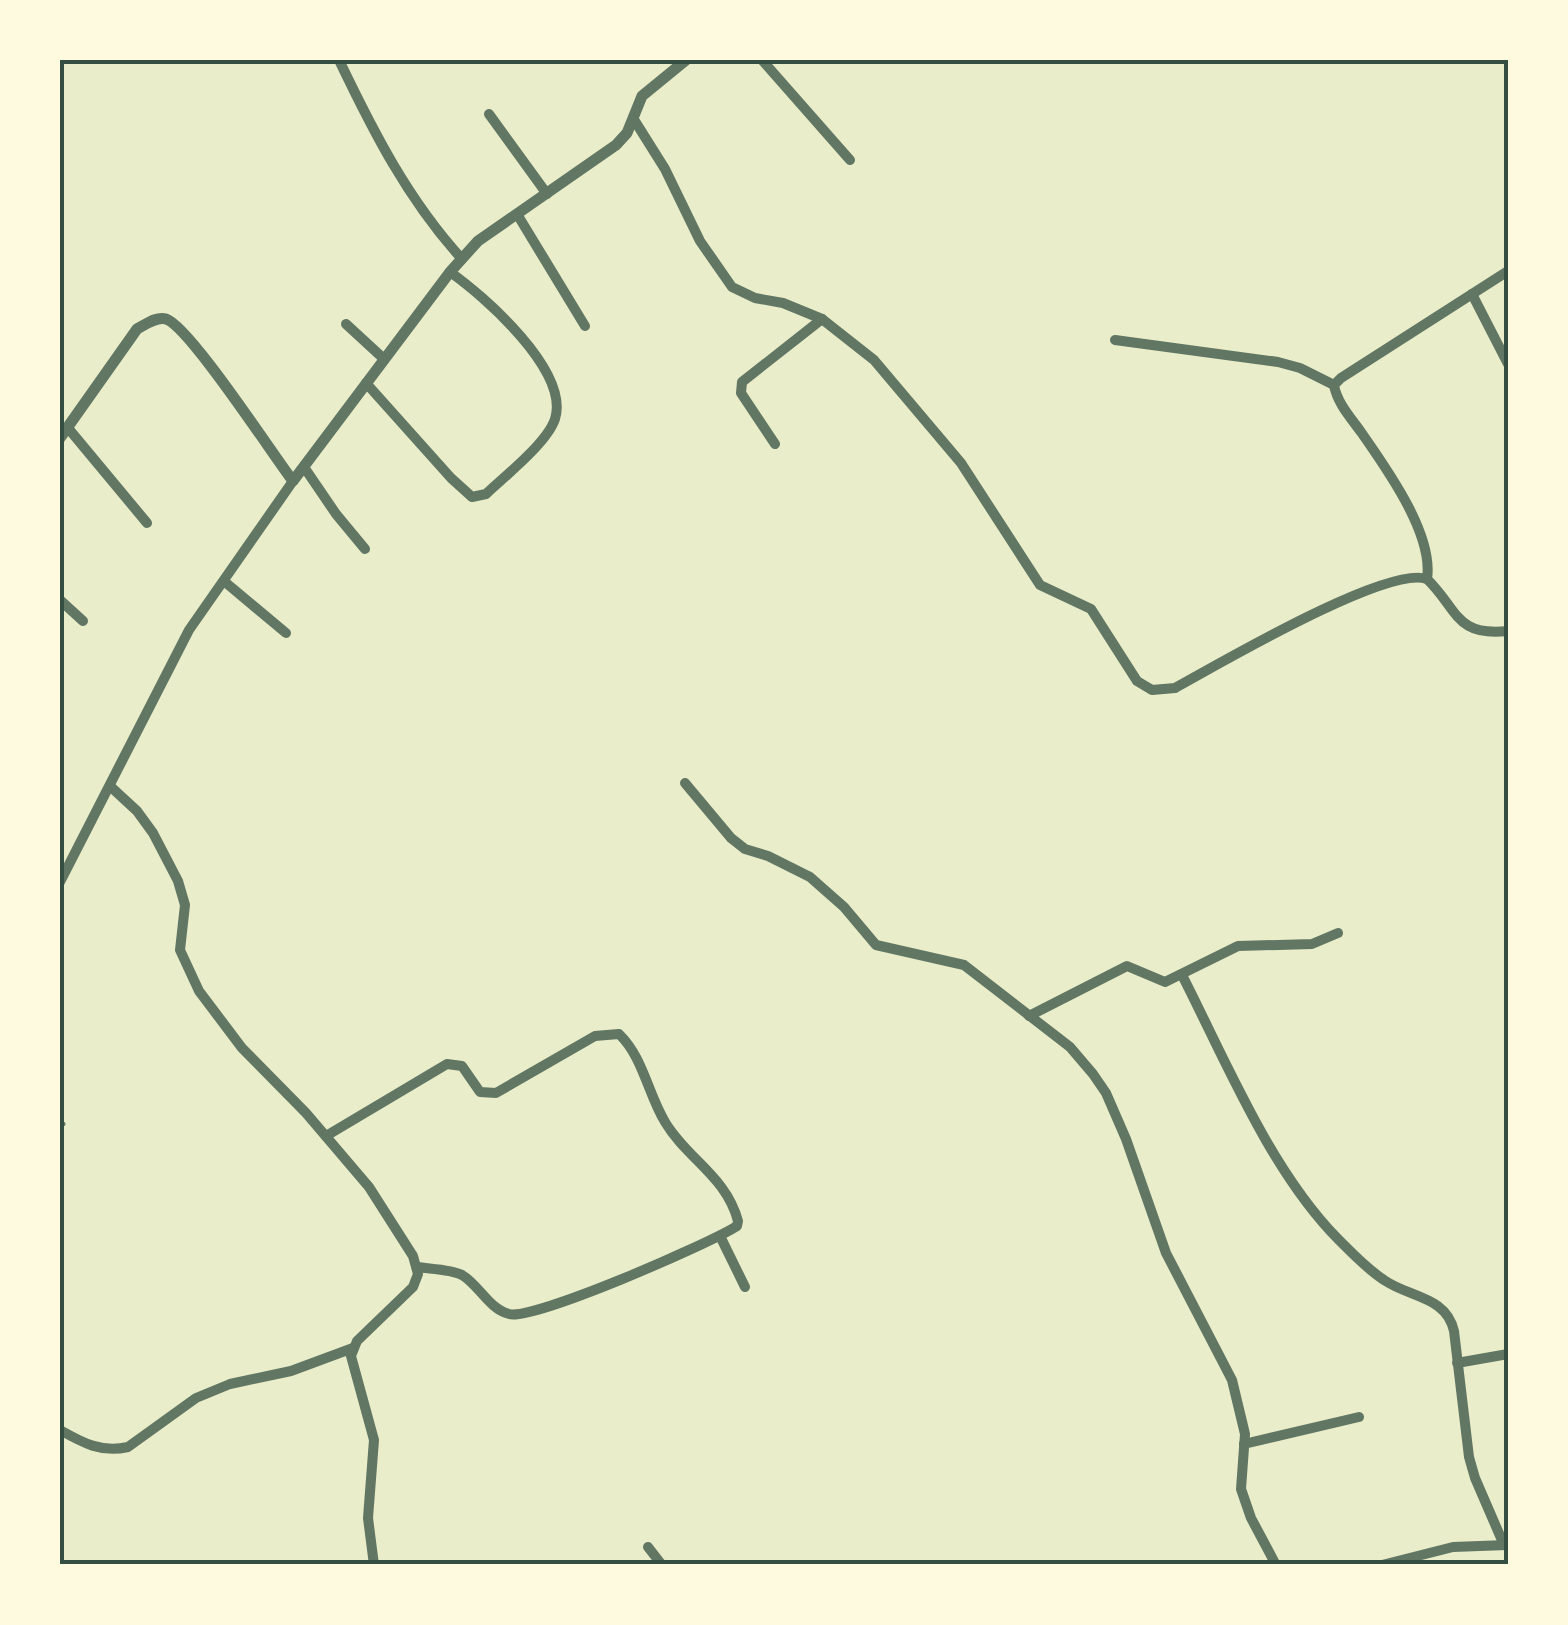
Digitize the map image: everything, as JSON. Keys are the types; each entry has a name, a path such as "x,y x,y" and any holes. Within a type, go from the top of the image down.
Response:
{"street":[{"path":"338,60 420,210 462,259"},
{"path":"60,882 189,630 293,482 450,272 478,240 616,145 642,96 686,60"},
{"path":"762,60 850,160"},
{"path":"488,114 546,194"},
{"path":"633,118 665,169 700,241 732,288 822,319 874,360 960,463 1040,585 1091,609 1131,674 1152,690 1176,688 1311,616 1393,580 1414,576 1427,579 1461,623 1473,630 1508,631"},
{"path":"517,214 585,326"},
{"path":"1334,385 1508,271"},
{"path":"366,384 472,496 486,494 550,428 556,417 554,394 539,362 497,309 450,272"},
{"path":"1472,294 1508,364"},
{"path":"147,523 64,433 137,329 154,320 166,319 198,350 293,482"},
{"path":"775,444 742,393 742,382 822,319"},
{"path":"346,324 384,359"},
{"path":"1115,340 1278,362 1334,385 1339,400 1378,458 1417,528 1428,558 1427,579"},
{"path":"304,467 365,550"},
{"path":"225,582 286,633"},
{"path":"60,600 83,621"},
{"path":"685,783 732,838 744,848 810,877 844,907 876,945 964,964 1070,1047 1106,1094 1166,1253 1232,1380 1243,1416 1240,1476 1245,1504 1276,1565"},
{"path":"60,1430 94,1448 128,1447 196,1398 230,1384 308,1366 353,1348 412,1287 417,1268 399,1229 369,1187 242,1048 190,975 180,950 184,904 178,881 153,833 137,811 111,787"},
{"path":"1029,1016 1126,966 1138,968 1158,982 1171,981 1238,946 1312,944 1338,933"},
{"path":"1182,975 1255,1116 1306,1200 1334,1235 1382,1279 1444,1308 1452,1321 1469,1456 1506,1545 1453,1547 1382,1565"},
{"path":"326,1136 447,1064 462,1066 480,1092 496,1093 594,1036 619,1034 632,1050 665,1122 717,1178 738,1220 736,1226 720,1236 561,1303 514,1316 500,1310 461,1274 417,1268"},
{"path":"720,1236 745,1287"},
{"path":"353,1348 352,1364 374,1440 368,1518 374,1565"},
{"path":"1458,1363 1508,1354"},
{"path":"1244,1444 1358,1417"},
{"path":"648,1548 662,1565"}]}
